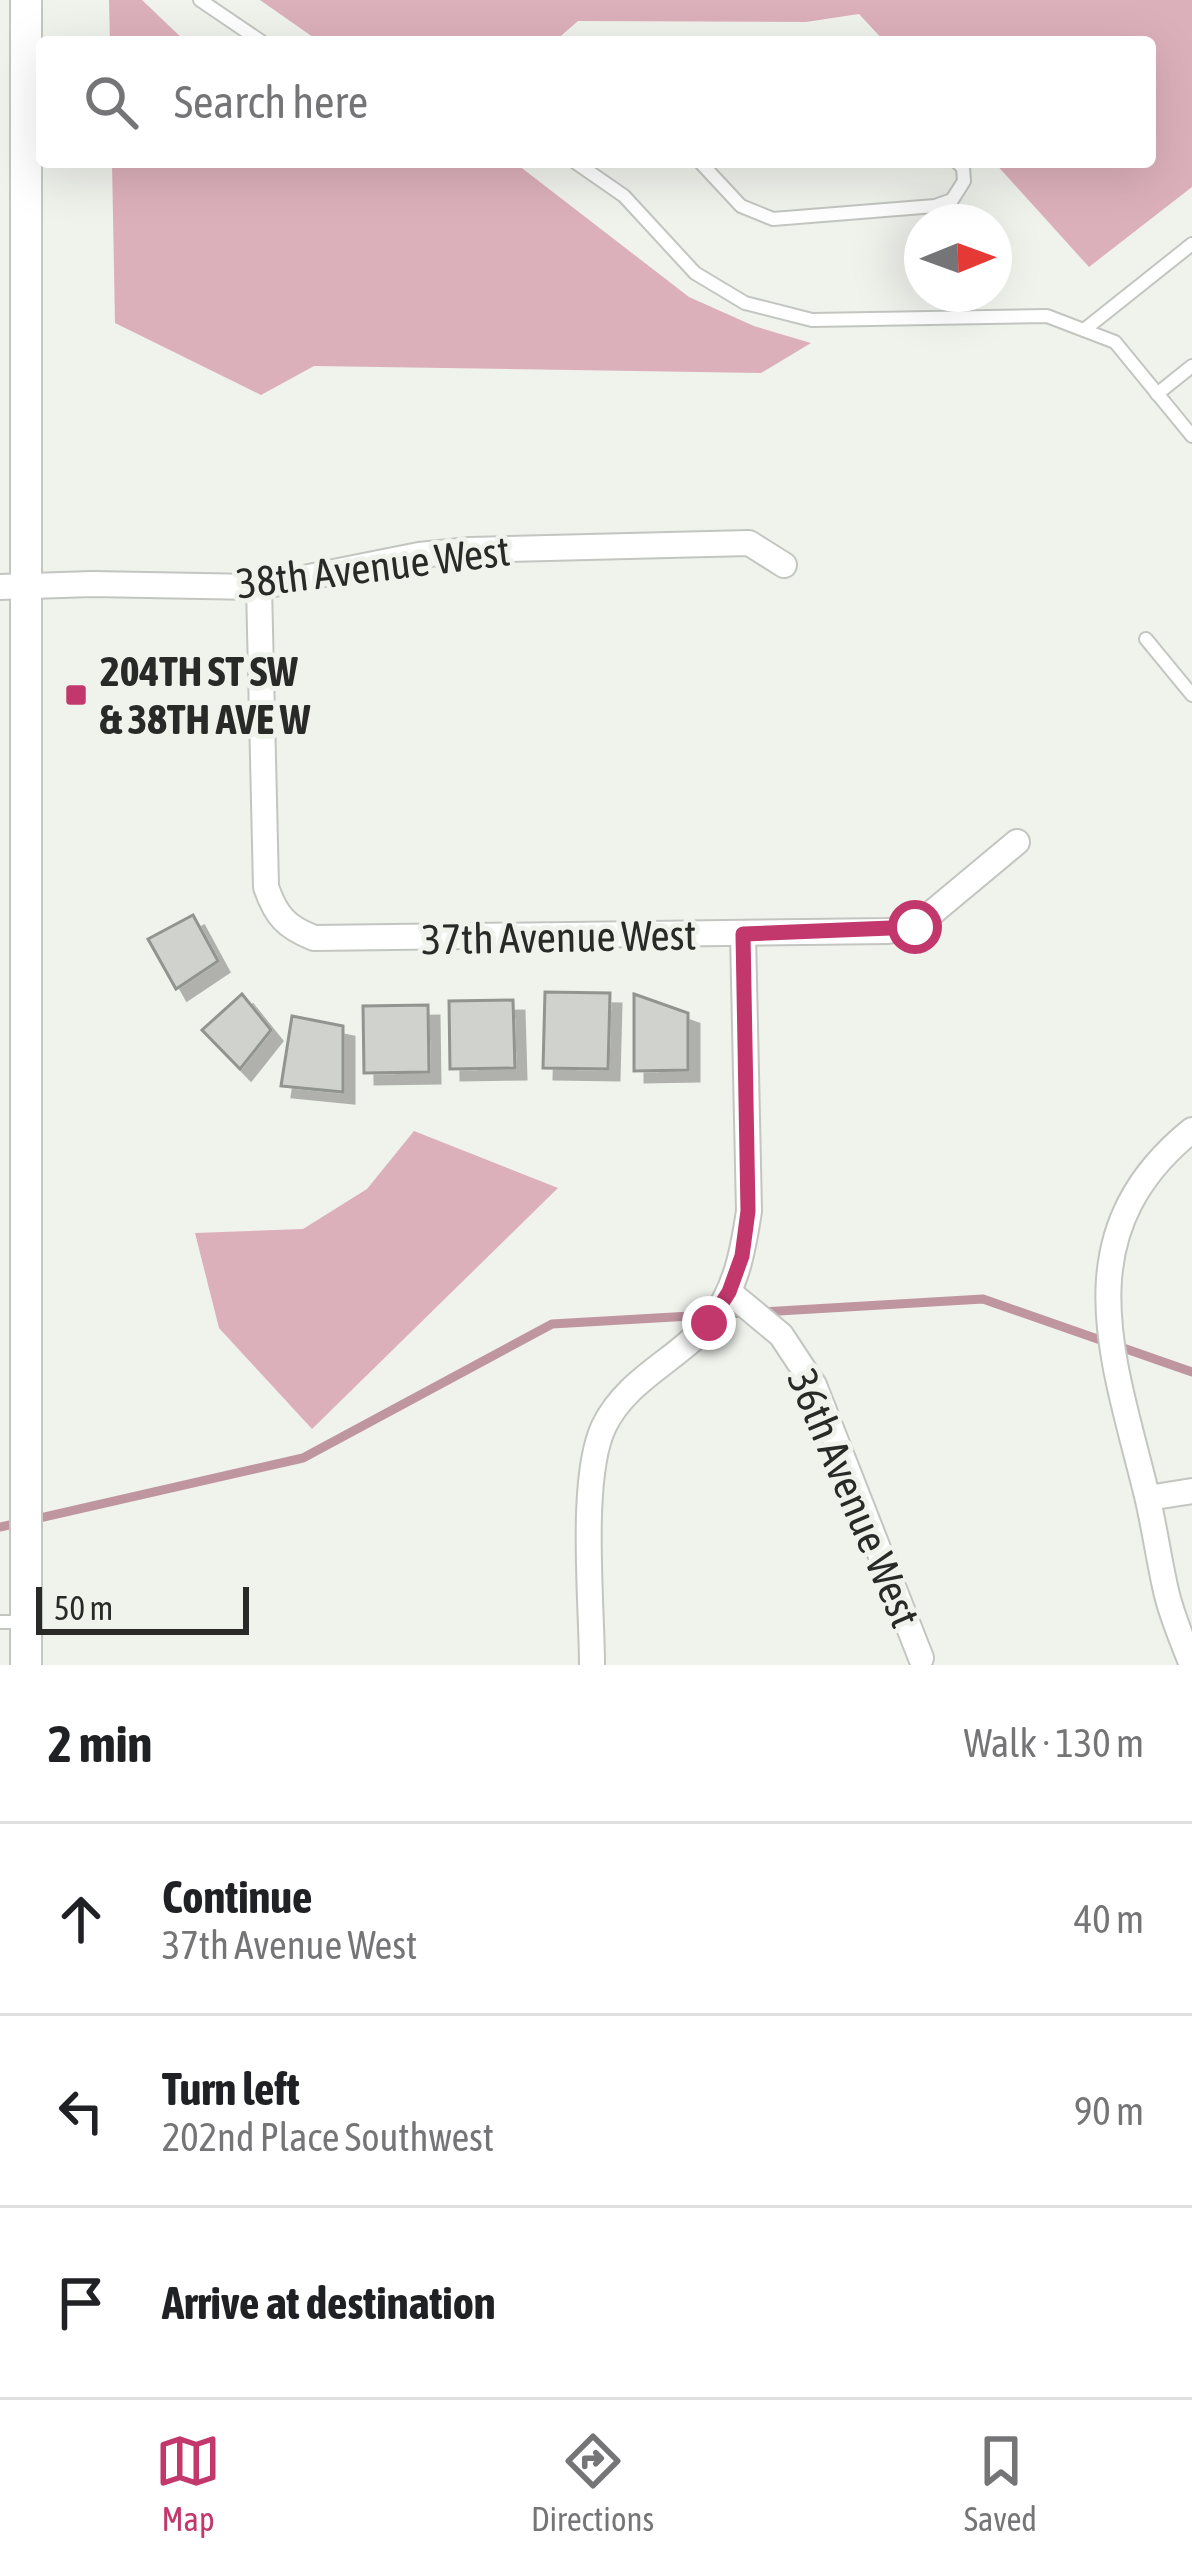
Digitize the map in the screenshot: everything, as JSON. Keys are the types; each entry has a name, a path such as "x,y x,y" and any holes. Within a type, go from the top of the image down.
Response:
{"street":[{"path":"21,14 13,129 13,1622 26,1665"},
{"name":"38th Avenue West","path":"14,586 259,587 419,555 470,550 749,543 784,565"},
{"name":"37th Avenue West","path":"259,587 266,887 288,928 314,938 743,934 915,927 1017,842"},
{"path":"592,1665 590,1467 603,1427 622,1397 709,1323 729,1292 742,1256 748,1211 743,934"},
{"path":"1192,1130 1141,1183 1116,1240 1106,1278 1108,1326 1124,1411 1148,1498 1168,1600 1192,1665"},
{"name":"36th Avenue West","path":"729,1292 781,1335 814,1385 921,1658"},
{"path":"1148,1498 1192,1491"}],"lane":[{"path":"200,0 253,36"},
{"path":"584,168 624,196 695,273 746,303 812,320 1046,316 1115,342 1192,436"},
{"path":"706,168 741,206 773,219 935,206 952,200 964,181 959,168"},
{"path":"1084,330 1192,244"},
{"path":"1157,394 1192,366"},
{"path":"1147,639 1192,695"}],"shaded area":[{"path":"109,0 142,0 180,36 110,36"},
{"path":"260,0 1192,0 1192,187 1089,267 999,168 1156,168 1156,36 879,36 859,14 806,22 578,21 561,36 311,36"},
{"path":"112,168 522,168 689,297 754,326 811,343 761,373 314,366 261,395 115,323"},
{"path":"414,1131 558,1188 312,1429 219,1328 195,1233 303,1229 367,1189"}],"building":[{"path":"193,915 218,961 176,989 148,939"},
{"path":"545,992 610,993 608,1069 543,1068"},
{"path":"242,994 271,1030 240,1069 202,1030"},
{"path":"634,994 688,1013 688,1070 634,1071"},
{"path":"513,1000 515,1068 450,1069 449,1001"},
{"path":"428,1005 429,1072 364,1073 363,1006"},
{"path":"292,1016 343,1026 343,1092 281,1086"}],"waterway":[{"path":"760,1312 983,1299 1192,1372"},
{"path":"0,1527 303,1458 552,1324 743,1313"}],"place":[{"name":"204TH ST SW & 38TH AVE W","path":"76,695"}],"route":[{"path":"709,1323 729,1292 742,1256 748,1211 743,934 915,927"}]}
